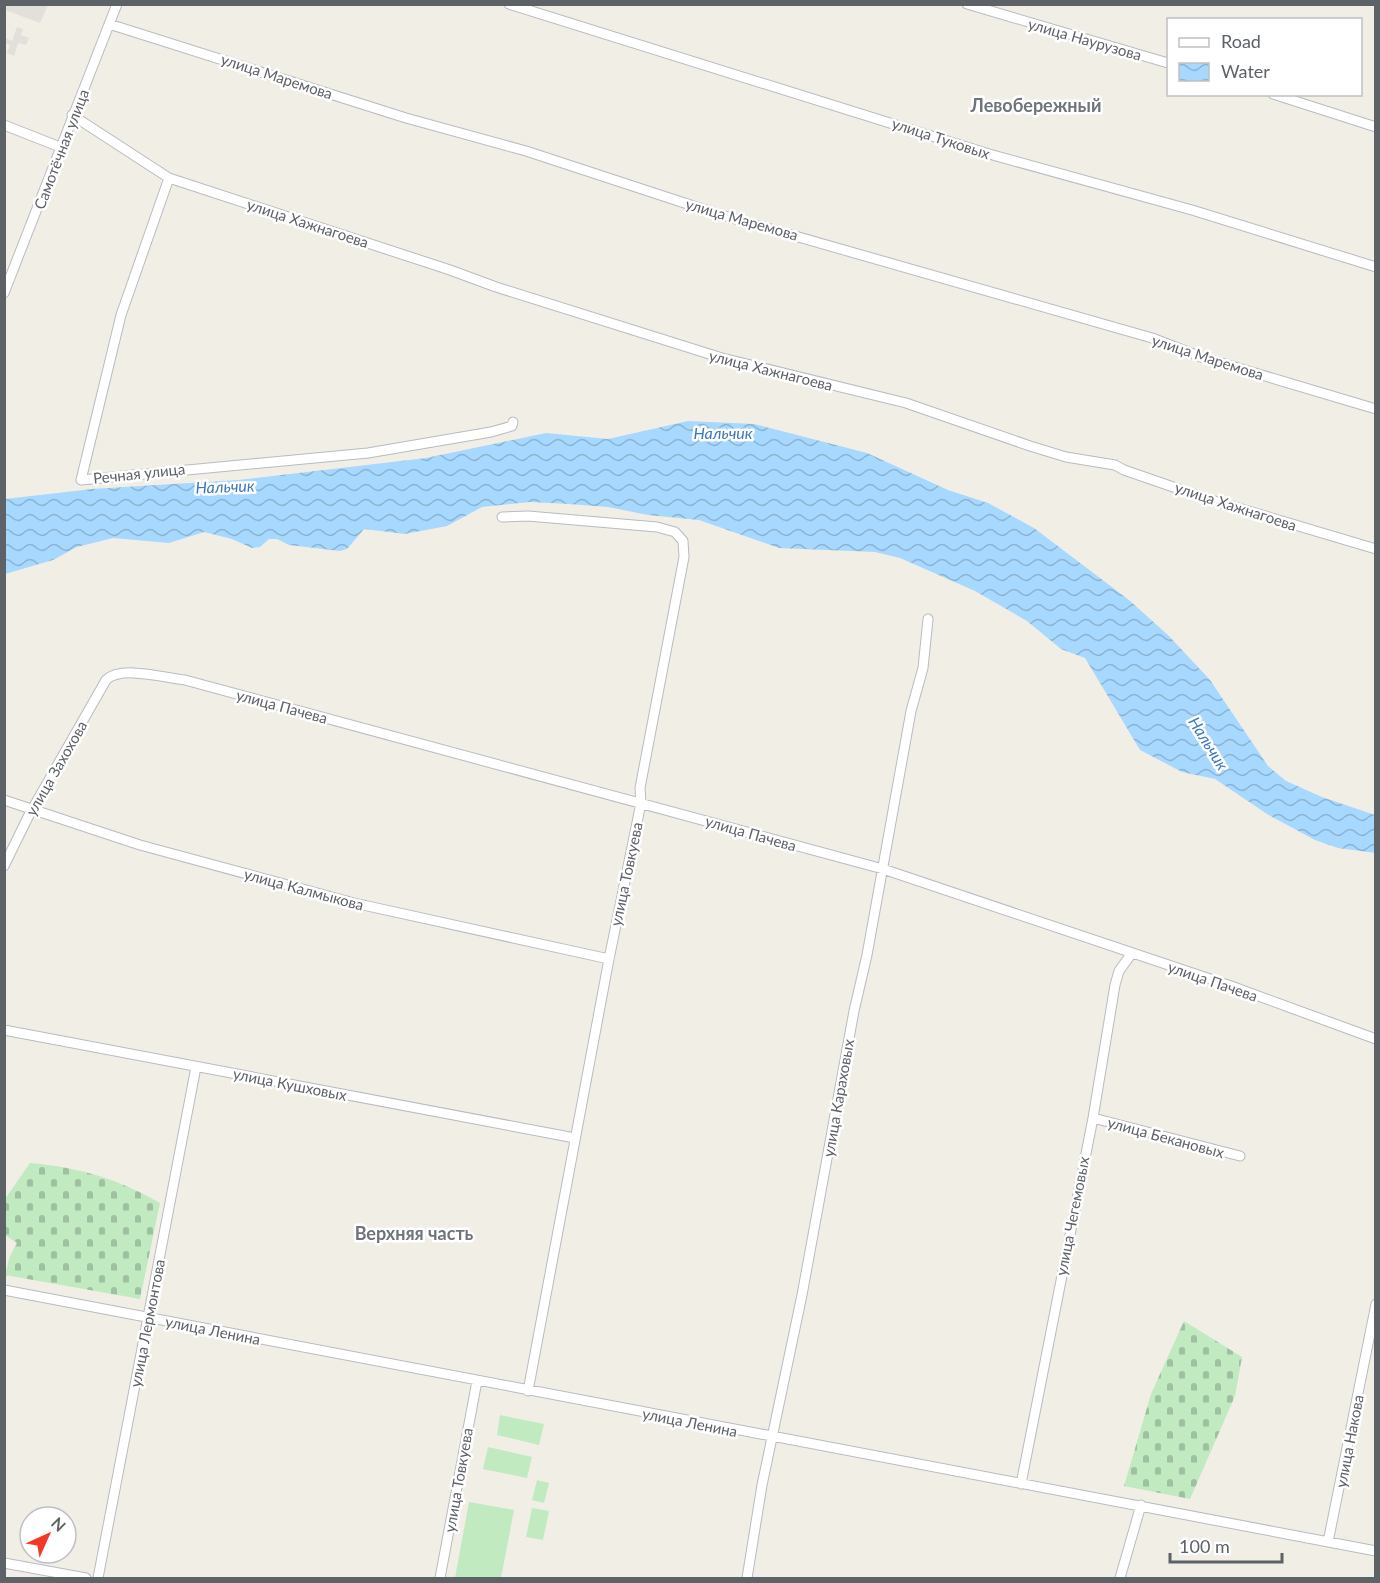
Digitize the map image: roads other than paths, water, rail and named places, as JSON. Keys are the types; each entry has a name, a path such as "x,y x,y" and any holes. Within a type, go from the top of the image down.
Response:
{"street":[{"name":"Самотёчная улица","path":"4,292 117,4"},
{"name":"улица Туковых","path":"509,4 989,154 1192,210 1376,267"},
{"name":"улица Наурузова","path":"967,4 1167,63"},
{"name":"улица Маремова","path":"109,24 406,118 526,151 718,214 1152,338 1201,357 1376,410"},
{"path":"1279,96 1376,127"},
{"path":"72,115 169,178"},
{"path":"4,125 60,147"},
{"name":"Речная улица","path":"169,178 118,325 81,480 368,453 491,432 512,426 513,422"},
{"name":"улица Хажнагоева","path":"169,178 496,287 681,345 934,411 1030,446 1066,457 1115,465 1208,499 1376,549"},
{"name":"улица Товкуева","path":"502,517 528,516 627,523 675,532 683,541 684,557 640,788 641,803 609,959 528,1391"},
{"name":"улица Караховых","path":"747,1578 762,1485 854,1011 867,955 911,711 923,668 928,619"},
{"name":"улица Пачева","path":"114,675 140,673 185,680 883,869 1376,1039"},
{"name":"улица Захохова","path":"4,866 106,680 114,675"},
{"name":"улица Калмыкова","path":"4,800 34,808 140,845 354,903 609,959"},
{"name":"улица Чегемовых","path":"1021,1484 1093,1118 1115,985 1119,971 1132,953"},
{"name":"улица Кушховых","path":"4,1030 575,1138"},
{"name":"улица Лермонтова","path":"98,1578 146,1317 196,1067"},
{"name":"улица Бекановых","path":"1093,1118 1240,1156"},
{"name":"улица Ленина","path":"4,1290 1376,1551"},
{"name":"улица Накова","path":"1328,1542 1376,1304"},
{"name":"улица Товкуева","path":"440,1578 477,1381"},
{"path":"1120,1578 1141,1505"},
{"path":"4,1563 87,1578"}],"water":[{"name":"Нальчик","path":"688,421 754,424 867,453 948,490 988,503 1034,528 1129,600 1169,636 1210,680 1268,766 1286,781 1322,797 1375,815 1375,853 1338,848 1315,840 1267,814 1215,779 1182,772 1140,750 1085,658 1061,649 1027,621 975,591 900,558 875,552 779,548 699,520 648,515 608,507 530,502 482,507 447,526 405,534 364,529 347,549 340,551 289,545 277,539 269,539 260,547 252,548 232,539 204,532 169,543 113,538 77,547 53,560 5,574 5,499 92,489 238,480 426,458 546,433 608,439"}],"district":[{"name":"Левобережный","path":"1036,105"},
{"name":"Верхняя часть","path":"414,1233"}]}
